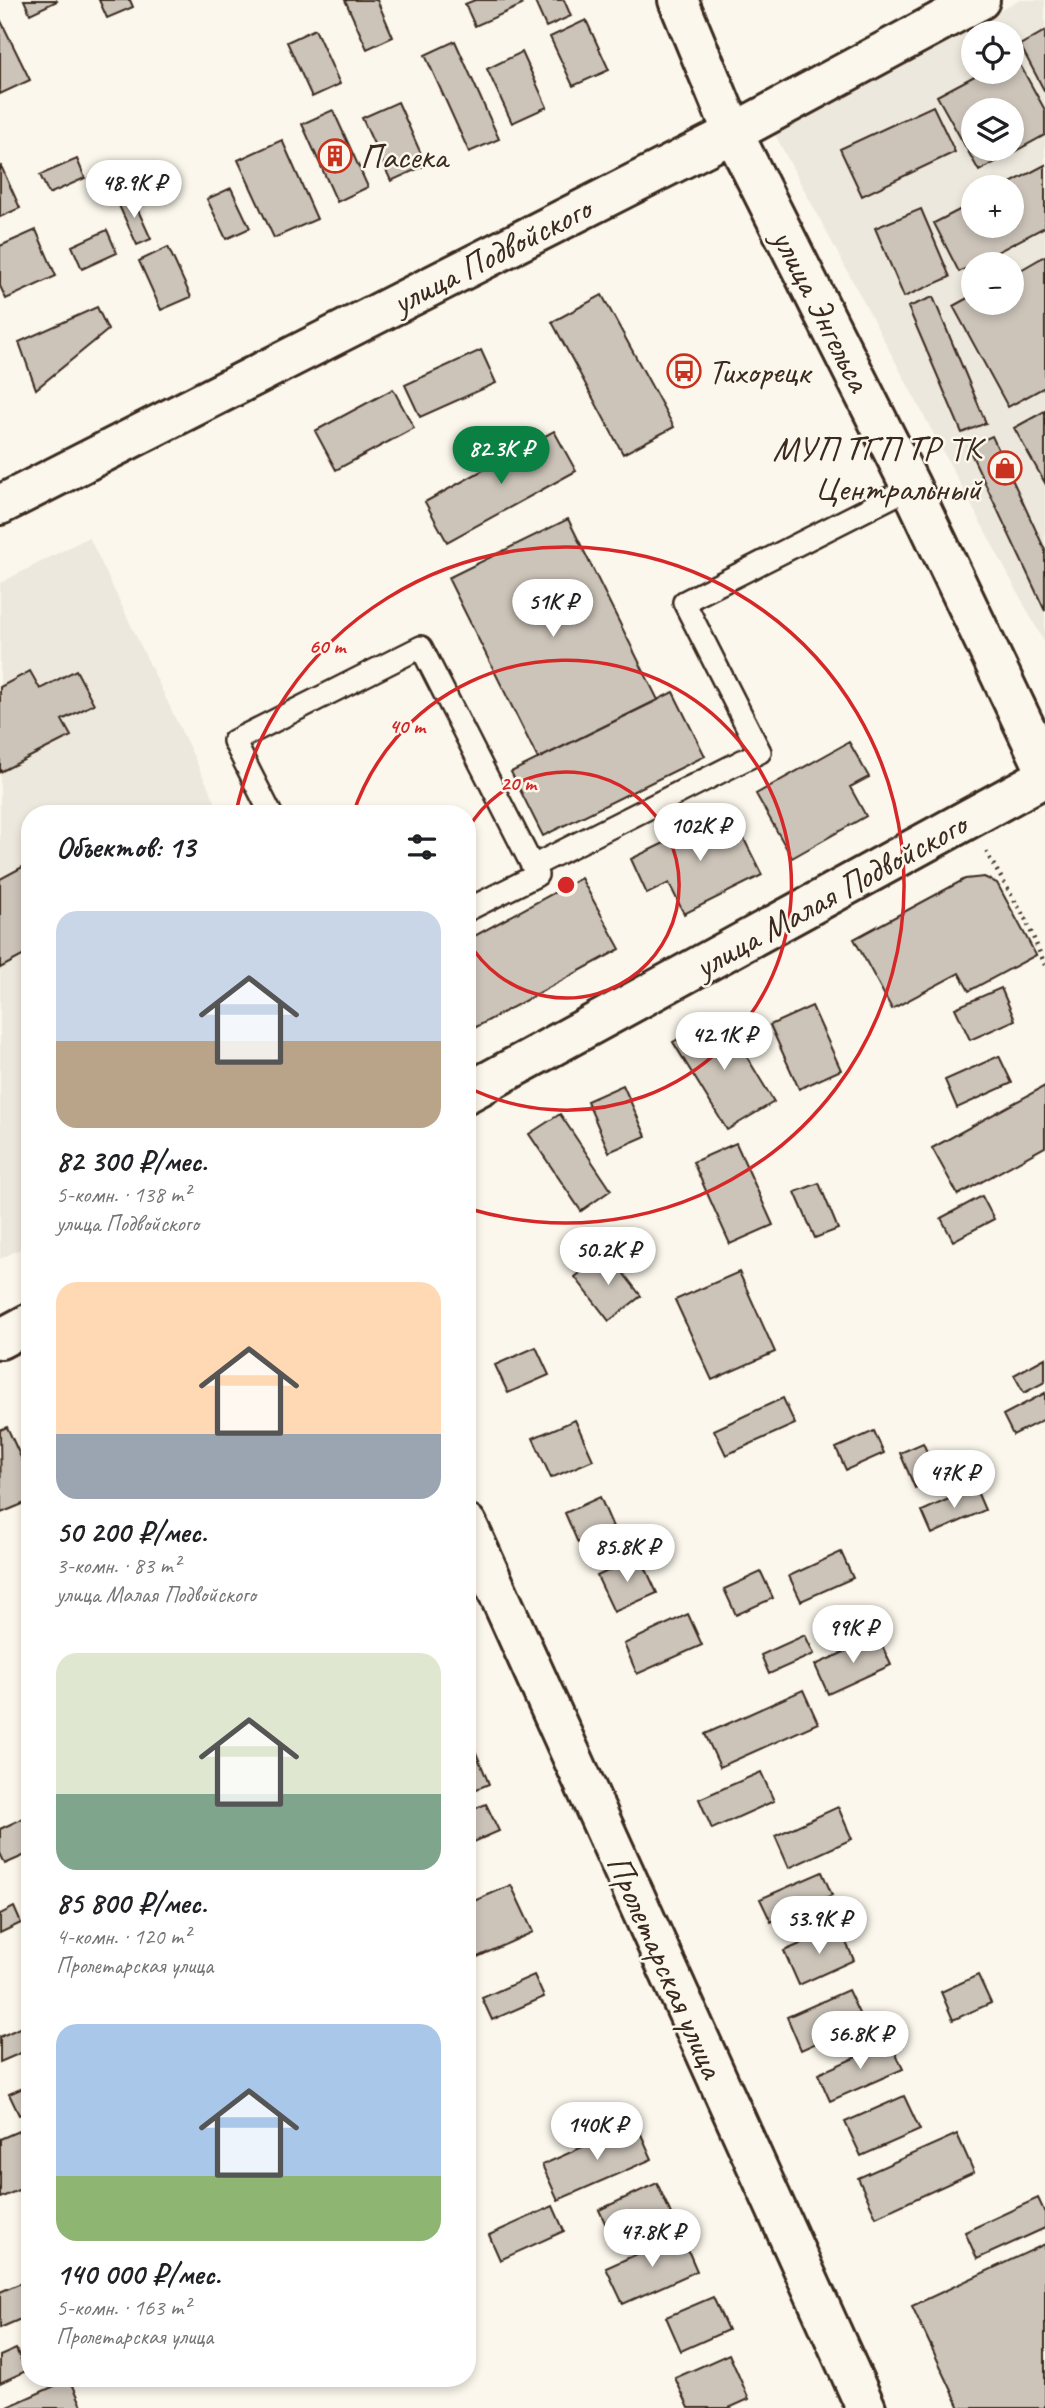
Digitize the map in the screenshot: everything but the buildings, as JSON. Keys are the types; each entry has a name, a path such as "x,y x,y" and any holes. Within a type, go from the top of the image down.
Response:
{"street":[{"name":"улица Энгельса","path":"678,0 733,133 911,487 1045,769"},
{"name":"улица Подвойского","path":"0,505 733,133 979,0"},
{"name":"улица Малая Подвойского","path":"476,1088 1045,777"},
{"path":"0,1339 21,1328"},
{"name":"Пролетарская улица","path":"476,1544 866,2408"}],"lane":[{"path":"533,866 760,752 684,602 911,487"},
{"path":"266,805 234,741 421,647 537,875 476,906"}],"path":[{"path":"967,820 1026,920 1045,965"}],"shaded area":[{"name":"МУП ТГП ТР ТК Центральный","path":"1020,0 1045,0 1045,644 772,129 961,31 961,84 1024,84 1024,21 980,21"},
{"path":"89,537 217,805 21,805 21,1248 0,1259 0,583"}],"place":[{"name":"Пасека","path":"335,156"},
{"name":"Тихорецк","path":"684,371"},
{"name":"МУП ТГП ТР ТК Центральный","path":"1005,468"}]}
